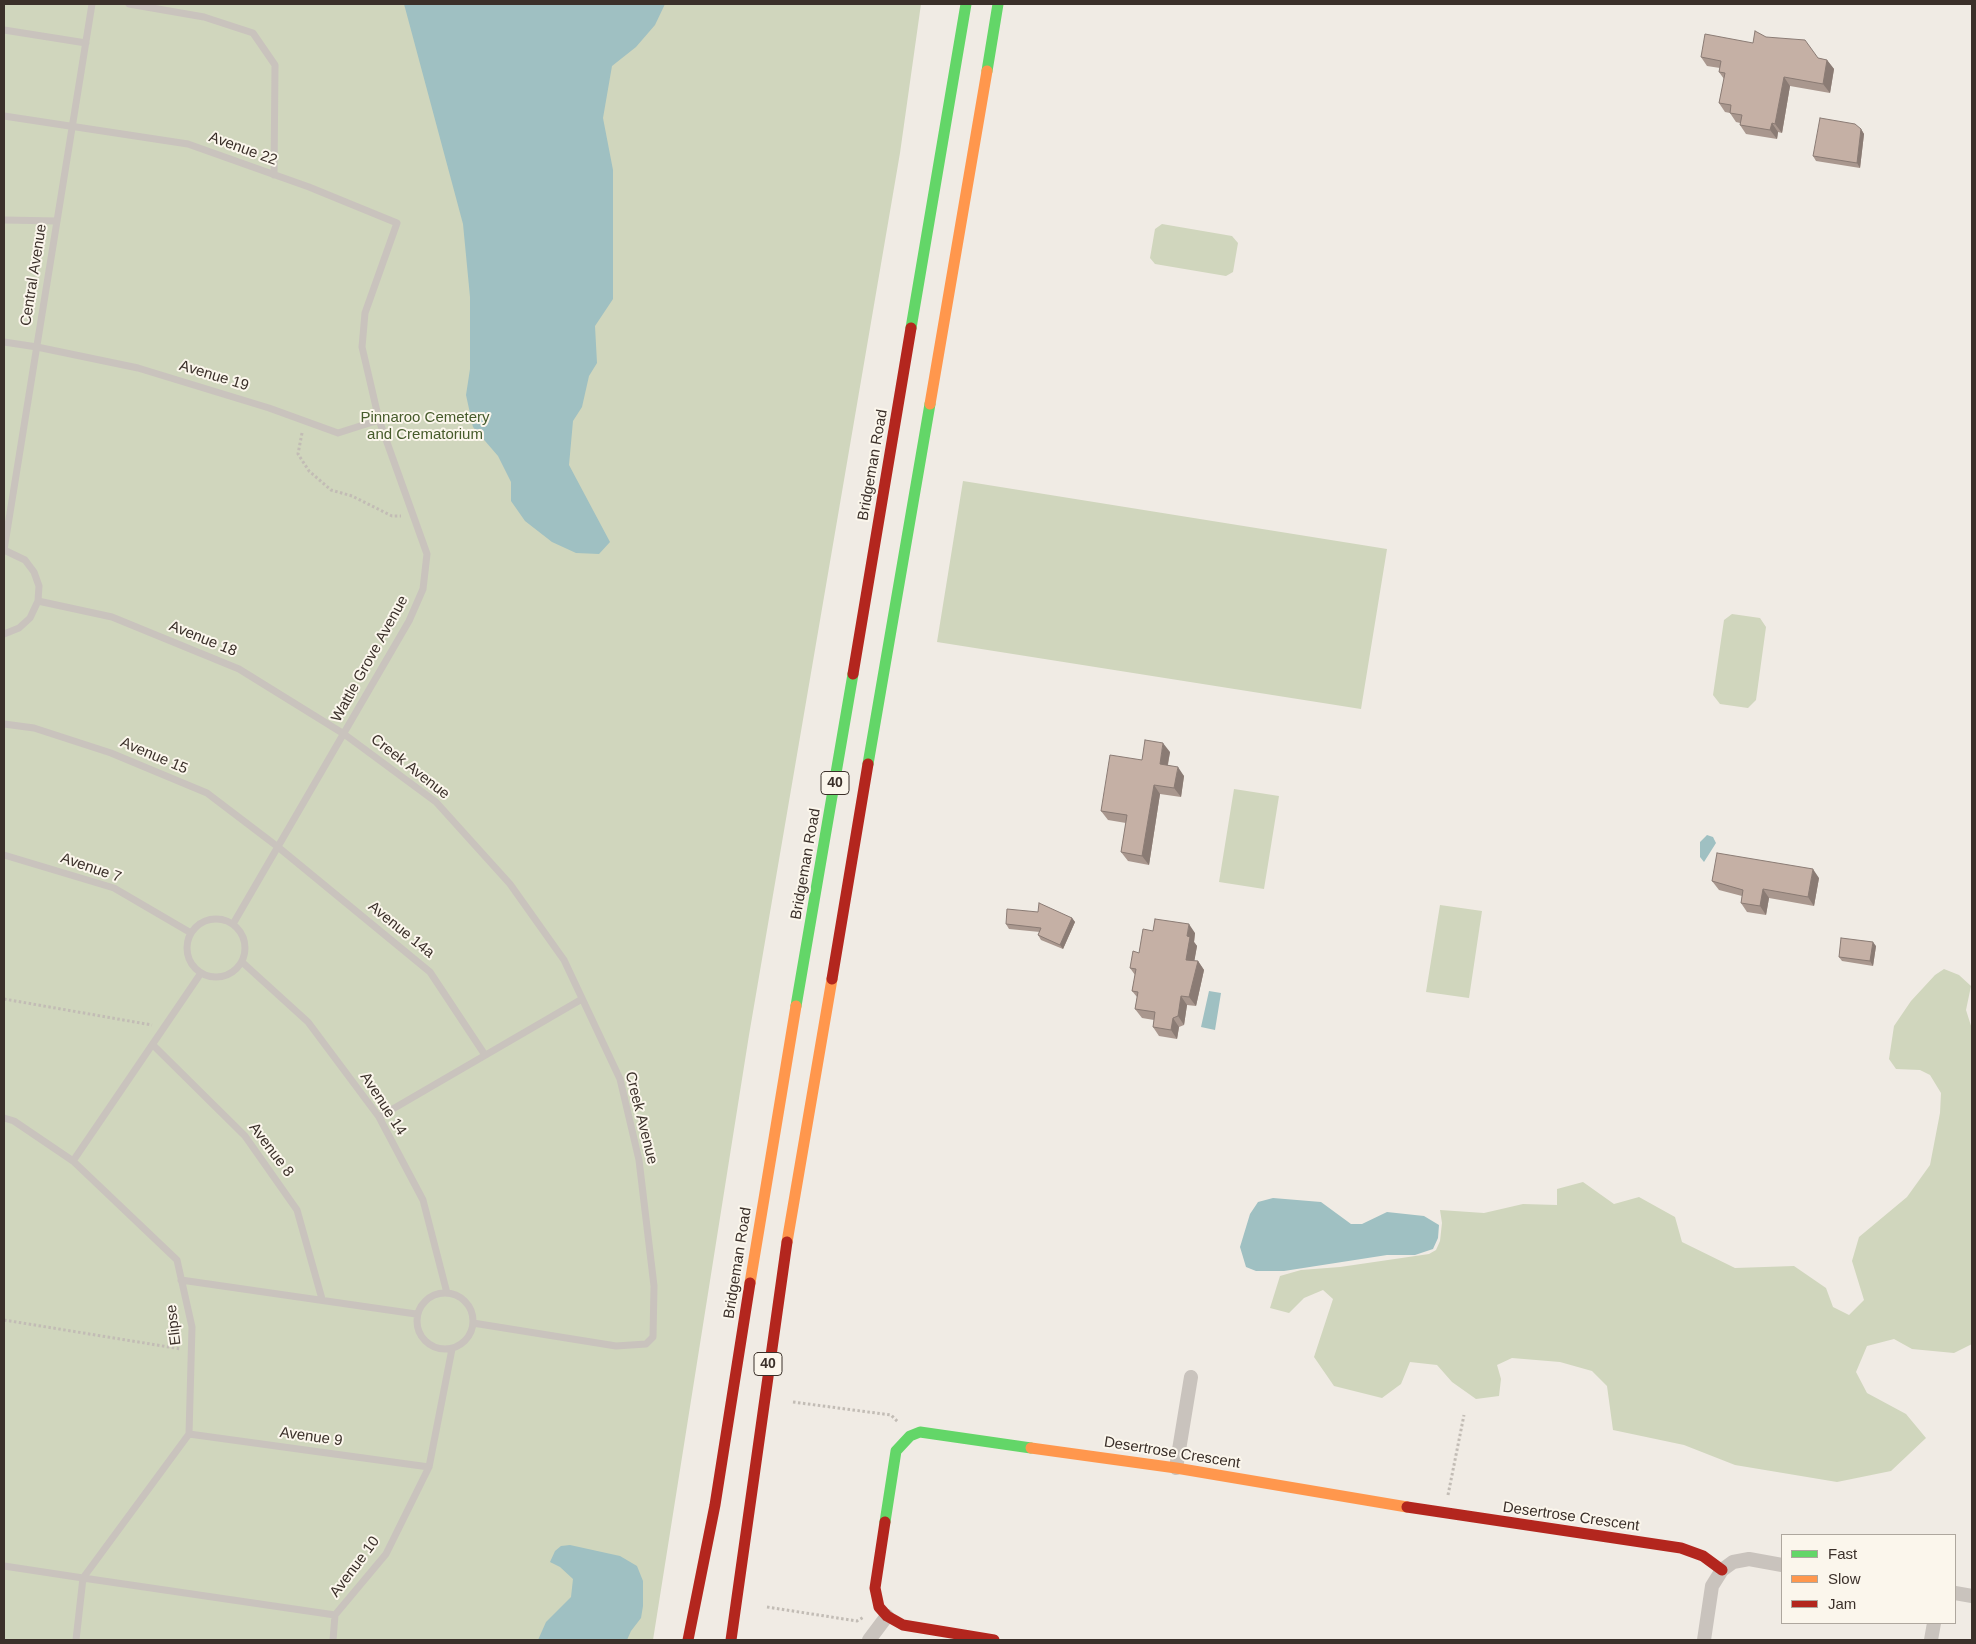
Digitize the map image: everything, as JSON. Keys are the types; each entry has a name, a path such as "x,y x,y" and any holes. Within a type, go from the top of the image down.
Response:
{"main road":[{"name":"Bridgeman Road","path":"688,1640 710,1563 753,1267 966,4"},
{"name":"40","path":"731,1640 738,1566 780,1283 998,4"},
{"name":"Desertrose Crescent","path":"910,1436 920,1432 934,1432 1176,1468 1445,1513 1681,1548 1703,1556 1722,1570"},
{"path":"910,1436 896,1451 874,1588 883,1612 903,1624 994,1640"}],"street":[{"path":"1176,1468 1191,1377"},
{"path":"1704,1640 1712,1586 1722,1570 1733,1562 1749,1559 1781,1565"},
{"path":"1956,1593 1972,1596"},
{"path":"869,1640 883,1612"},
{"path":"1931,1640 1934,1624"}],"lane":[{"name":"Central Avenue","path":"38,601 39,586 34,572 25,560 4,550 92,4"},
{"path":"129,4 204,17 253,33 274,65 274,175"},
{"path":"4,30 86,43"},
{"name":"Avenue 22","path":"4,116 188,144 397,223"},
{"path":"4,220 57,221"},
{"name":"Wattle Grove Avenue","path":"233,924 410,621 423,589 427,554 379,420 362,347 365,314 397,223"},
{"name":"Avenue 19","path":"4,342 138,368 304,420 338,433 379,420"},
{"path":"4,634 19,628 30,618 38,601"},
{"name":"Avenue 18","path":"38,601 112,617 240,669 344,734"},
{"name":"Avenue 15","path":"4,724 34,728 111,753 206,793 278,847"},
{"name":"Creek Avenue","path":"344,734 436,802 504,877 564,960 620,1079 639,1160 654,1286 653,1337 646,1344 616,1346 473,1323"},
{"name":"Avenue 14a","path":"278,847 430,972 485,1055"},
{"name":"Avenue 7","path":"4,856 114,888 192,932"},
{"path":"217,919 233,924 244,938 246,952 242,962 233,972 223,976 211,977 201,973 190,960 187,950 192,932 198,925 207,920 217,919"},
{"name":"Avenue 14","path":"242,962 308,1022 379,1116 423,1200 447,1293"},
{"path":"73,1161 201,973"},
{"path":"379,1116 582,999"},
{"name":"Avenue 8","path":"153,1045 245,1136 297,1210 322,1299"},
{"name":"Elipse","path":"4,1118 14,1121 73,1161 177,1260 192,1327 189,1434"},
{"path":"181,1280 416,1314"},
{"path":"447,1293 461,1297 468,1304 473,1323 468,1338 461,1345 452,1349 442,1350 424,1342 418,1334 416,1314 428,1298 447,1293"},
{"name":"Avenue 10","path":"4,1566 336,1615 386,1554 429,1467 452,1349"},
{"path":"76,1640 84,1578 189,1434"},
{"name":"Avenue 9","path":"189,1434 429,1467"},
{"path":"332,1640 336,1615"}],"path":[{"path":"304,420 298,454 309,471 331,490 352,496 392,516 414,515"},
{"path":"4,999 164,1028"},
{"path":"4,1320 191,1351"},
{"path":"793,1402 891,1415 910,1436"},
{"path":"1445,1513 1464,1415"},
{"path":"767,1606 857,1621 883,1612"}],"green space":[{"name":"Pinnaroo Cemetery and Crematorium","path":"4,4 921,4 900,153 749,1035 653,1640 4,1640"},
{"path":"1162,224 1232,236 1238,243 1233,272 1226,276 1155,264 1150,258 1155,229"},
{"path":"963,481 1387,549 1361,709 937,642"},
{"path":"1732,614 1760,618 1766,627 1756,700 1748,708 1720,704 1713,695 1724,620"},
{"path":"1234,789 1279,796 1264,889 1219,882"},
{"path":"1440,905 1482,911 1469,998 1426,992"},
{"path":"1944,969 1959,975 1971,986 1966,1010 1972,1029 1972,1344 1954,1353 1912,1349 1894,1339 1867,1346 1856,1372 1867,1393 1906,1414 1926,1438 1891,1471 1837,1482 1735,1465 1684,1445 1613,1430 1607,1386 1592,1371 1560,1362 1512,1358 1497,1365 1501,1379 1499,1396 1476,1399 1452,1382 1437,1365 1410,1362 1401,1384 1382,1398 1334,1386 1314,1357 1333,1299 1323,1290 1304,1298 1289,1313 1270,1308 1280,1276 1301,1270 1340,1267 1429,1254 1436,1250 1440,1241 1442,1223 1440,1210 1484,1213 1523,1204 1557,1205 1557,1189 1583,1182 1614,1204 1639,1197 1675,1217 1682,1242 1735,1268 1794,1266 1826,1288 1833,1307 1849,1315 1864,1300 1852,1261 1859,1237 1907,1197 1930,1165 1940,1113 1941,1093 1930,1075 1920,1070 1896,1069 1889,1059 1894,1026 1911,1001 1935,975"}],"water":[{"path":"404,4 665,4 655,25 636,47 612,66 603,118 613,170 613,299 595,326 597,363 589,376 582,407 573,421 569,465 610,542 599,554 576,553 552,542 525,521 511,501 511,482 498,456 473,427 466,395 470,369 470,297 463,224"},
{"path":"1707,835 1713,837 1716,843 1704,862 1700,857 1700,842"},
{"path":"1209,991 1221,993 1215,1030 1201,1027"},
{"path":"1273,1198 1321,1202 1351,1224 1362,1224 1387,1212 1424,1216 1439,1225 1438,1238 1433,1249 1415,1255 1387,1255 1284,1271 1256,1271 1246,1267 1240,1247 1250,1214 1258,1202"},
{"path":"570,1545 620,1556 637,1566 643,1581 643,1606 641,1618 627,1640 538,1640 546,1622 571,1597 573,1579 560,1567 550,1562 555,1551 561,1546"}],"building":[{"path":"1755,31 1766,37 1805,40 1818,58 1827,60 1823,84 1784,77 1775,124 1772,123 1770,130 1740,125 1742,115 1730,113 1731,105 1719,103 1725,73 1719,72 1721,61 1701,57 1705,34 1753,43"},
{"path":"1820,118 1855,124 1861,129 1857,163 1813,156"},
{"path":"1145,740 1163,743 1160,764 1178,767 1174,788 1154,785 1142,856 1121,852 1127,815 1101,811 1110,755 1142,760"},
{"path":"1717,853 1813,869 1808,897 1763,889 1760,906 1741,903 1743,890 1712,881"},
{"path":"1039,903 1072,918 1060,945 1038,935 1041,928 1006,924 1007,909 1038,912"},
{"path":"1155,919 1189,924 1187,936 1190,937 1186,960 1198,961 1189,997 1181,996 1178,1016 1173,1018 1171,1030 1153,1027 1155,1012 1135,1009 1138,992 1132,991 1136,969 1130,968 1133,951 1139,953 1143,929 1153,931"},
{"path":"1841,938 1873,942 1870,961 1839,957"}],"traffic: fast":[{"path":"911,328 966,4"},
{"path":"987,71 998,4"},
{"path":"868,764 930,404"},
{"path":"796,1006 853,674"},
{"path":"885,1522 896,1451 910,1436 920,1432 1031,1448"}],"traffic: slow":[{"path":"930,404 987,71"},
{"path":"787,1242 832,979"},
{"path":"750,1283 796,1006"},
{"path":"1031,1448 1176,1468 1407,1507"}],"traffic: jam":[{"path":"853,674 911,328"},
{"path":"832,979 868,764"},
{"path":"731,1640 787,1242"},
{"path":"688,1640 715,1505 750,1283"},
{"path":"1407,1507 1681,1548 1703,1556 1722,1570"},
{"path":"885,1522 875,1588 879,1607 887,1616 903,1625 994,1640"}]}
